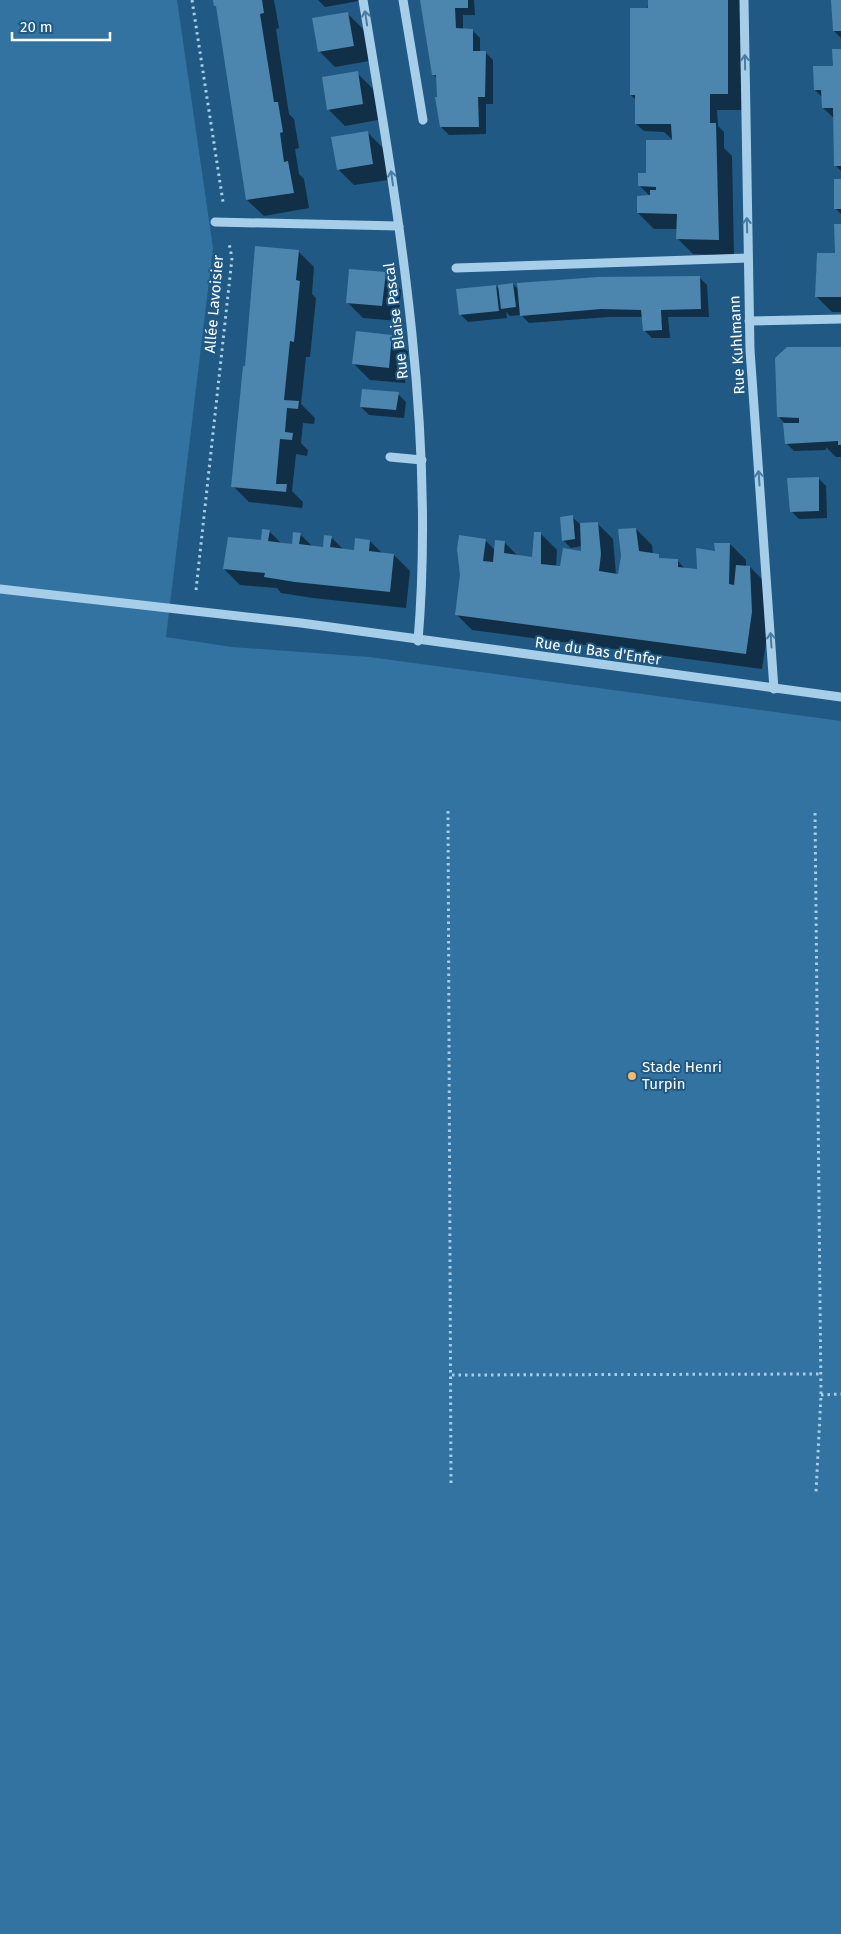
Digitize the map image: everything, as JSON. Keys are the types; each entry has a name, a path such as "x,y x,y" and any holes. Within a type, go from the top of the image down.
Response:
{"street":[{"name":"Rue Blaise Pascal","path":"363,0 399,226 419,401 422,460 423,567 418,640"},
{"path":"403,0 423,120"},
{"name":"Rue Kuhlmann","path":"744,0 749,321 774,689"},
{"path":"215,222 399,226"},
{"path":"456,268 748,258"},
{"path":"749,321 841,319"},
{"path":"390,457 422,460"},
{"name":"Rue du Bas d'Enfer","path":"0,589 194,610 841,697"}],"path":[{"name":"Allée Lavoisier","path":"192,0 232,258 194,610"},
{"path":"448,811 451,1484"},
{"path":"815,813 819,1374 821,1395 816,1492"},
{"path":"452,1375 819,1374"},
{"path":"821,1395 841,1394"}],"shaded area":[{"path":"0,0 177,0 213,248 166,637 232,647 369,657 841,721 841,1934 0,1934"}],"building":[{"path":"213,0 262,0 264,13 260,14 274,102 278,102 283,132 280,133 284,162 288,161 294,193 246,200 216,6 214,6"},
{"path":"420,0 468,0 468,8 455,8 456,28 473,29 473,51 486,51 485,97 478,97 479,127 440,127 435,97 437,97 436,75 432,75"},
{"path":"648,0 728,0 728,94 710,94 710,123 716,123 719,240 676,239 677,214 637,213 637,196 650,195 650,190 656,190 656,187 638,186 638,173 646,173 646,140 672,140 671,124 635,124 635,95 630,95 630,8 648,8"},
{"path":"831,0 841,0 841,31 833,31"},
{"path":"348,12 354,46 318,52 312,18"},
{"path":"832,49 841,49 841,166 834,166 833,108 822,108 821,90 814,90 813,66 833,66"},
{"path":"358,71 363,104 327,110 322,77"},
{"path":"368,131 373,164 337,170 331,137"},
{"path":"834,179 841,179 841,209 834,209"},
{"path":"834,224 841,224 841,297 815,297 817,253 835,253"},
{"path":"255,246 299,250 296,280 300,281 294,342 290,341 284,400 299,401 298,409 287,408 285,432 293,433 292,440 280,439 276,484 287,484 286,492 231,487 243,366 245,366"},
{"path":"349,269 386,272 382,306 346,303"},
{"path":"700,276 701,309 661,310 662,330 643,331 641,310 601,309 520,316 517,283 598,277"},
{"path":"513,283 516,307 501,309 498,285"},
{"path":"496,285 499,311 459,315 456,289"},
{"path":"356,331 392,335 389,368 352,364"},
{"path":"787,347 841,347 841,445 838,445 838,441 785,444 783,423 799,423 799,418 777,417 775,358"},
{"path":"362,389 399,392 396,410 360,407"},
{"path":"819,477 819,511 790,512 787,478"},
{"path":"573,515 575,539 562,541 560,517"},
{"path":"598,522 601,554 599,571 618,574 621,556 618,529 636,528 639,551 659,554 659,558 678,559 678,567 697,569 696,548 715,551 714,543 730,543 729,584 734,585 736,565 750,566 752,612 746,654 455,615 460,575 457,549 459,535 486,539 483,561 493,562 495,540 505,541 504,553 532,557 534,532 541,532 541,564 560,566 563,548 581,551 580,523"},
{"path":"262,529 270,530 268,541 292,544 293,532 301,533 299,544 323,547 324,535 332,536 330,547 354,550 355,538 370,540 369,551 394,554 390,592 295,582 264,577 265,573 223,569 228,537 261,540"}],"place":[{"name":"Stade Henri Turpin","path":"632,1076"}]}
